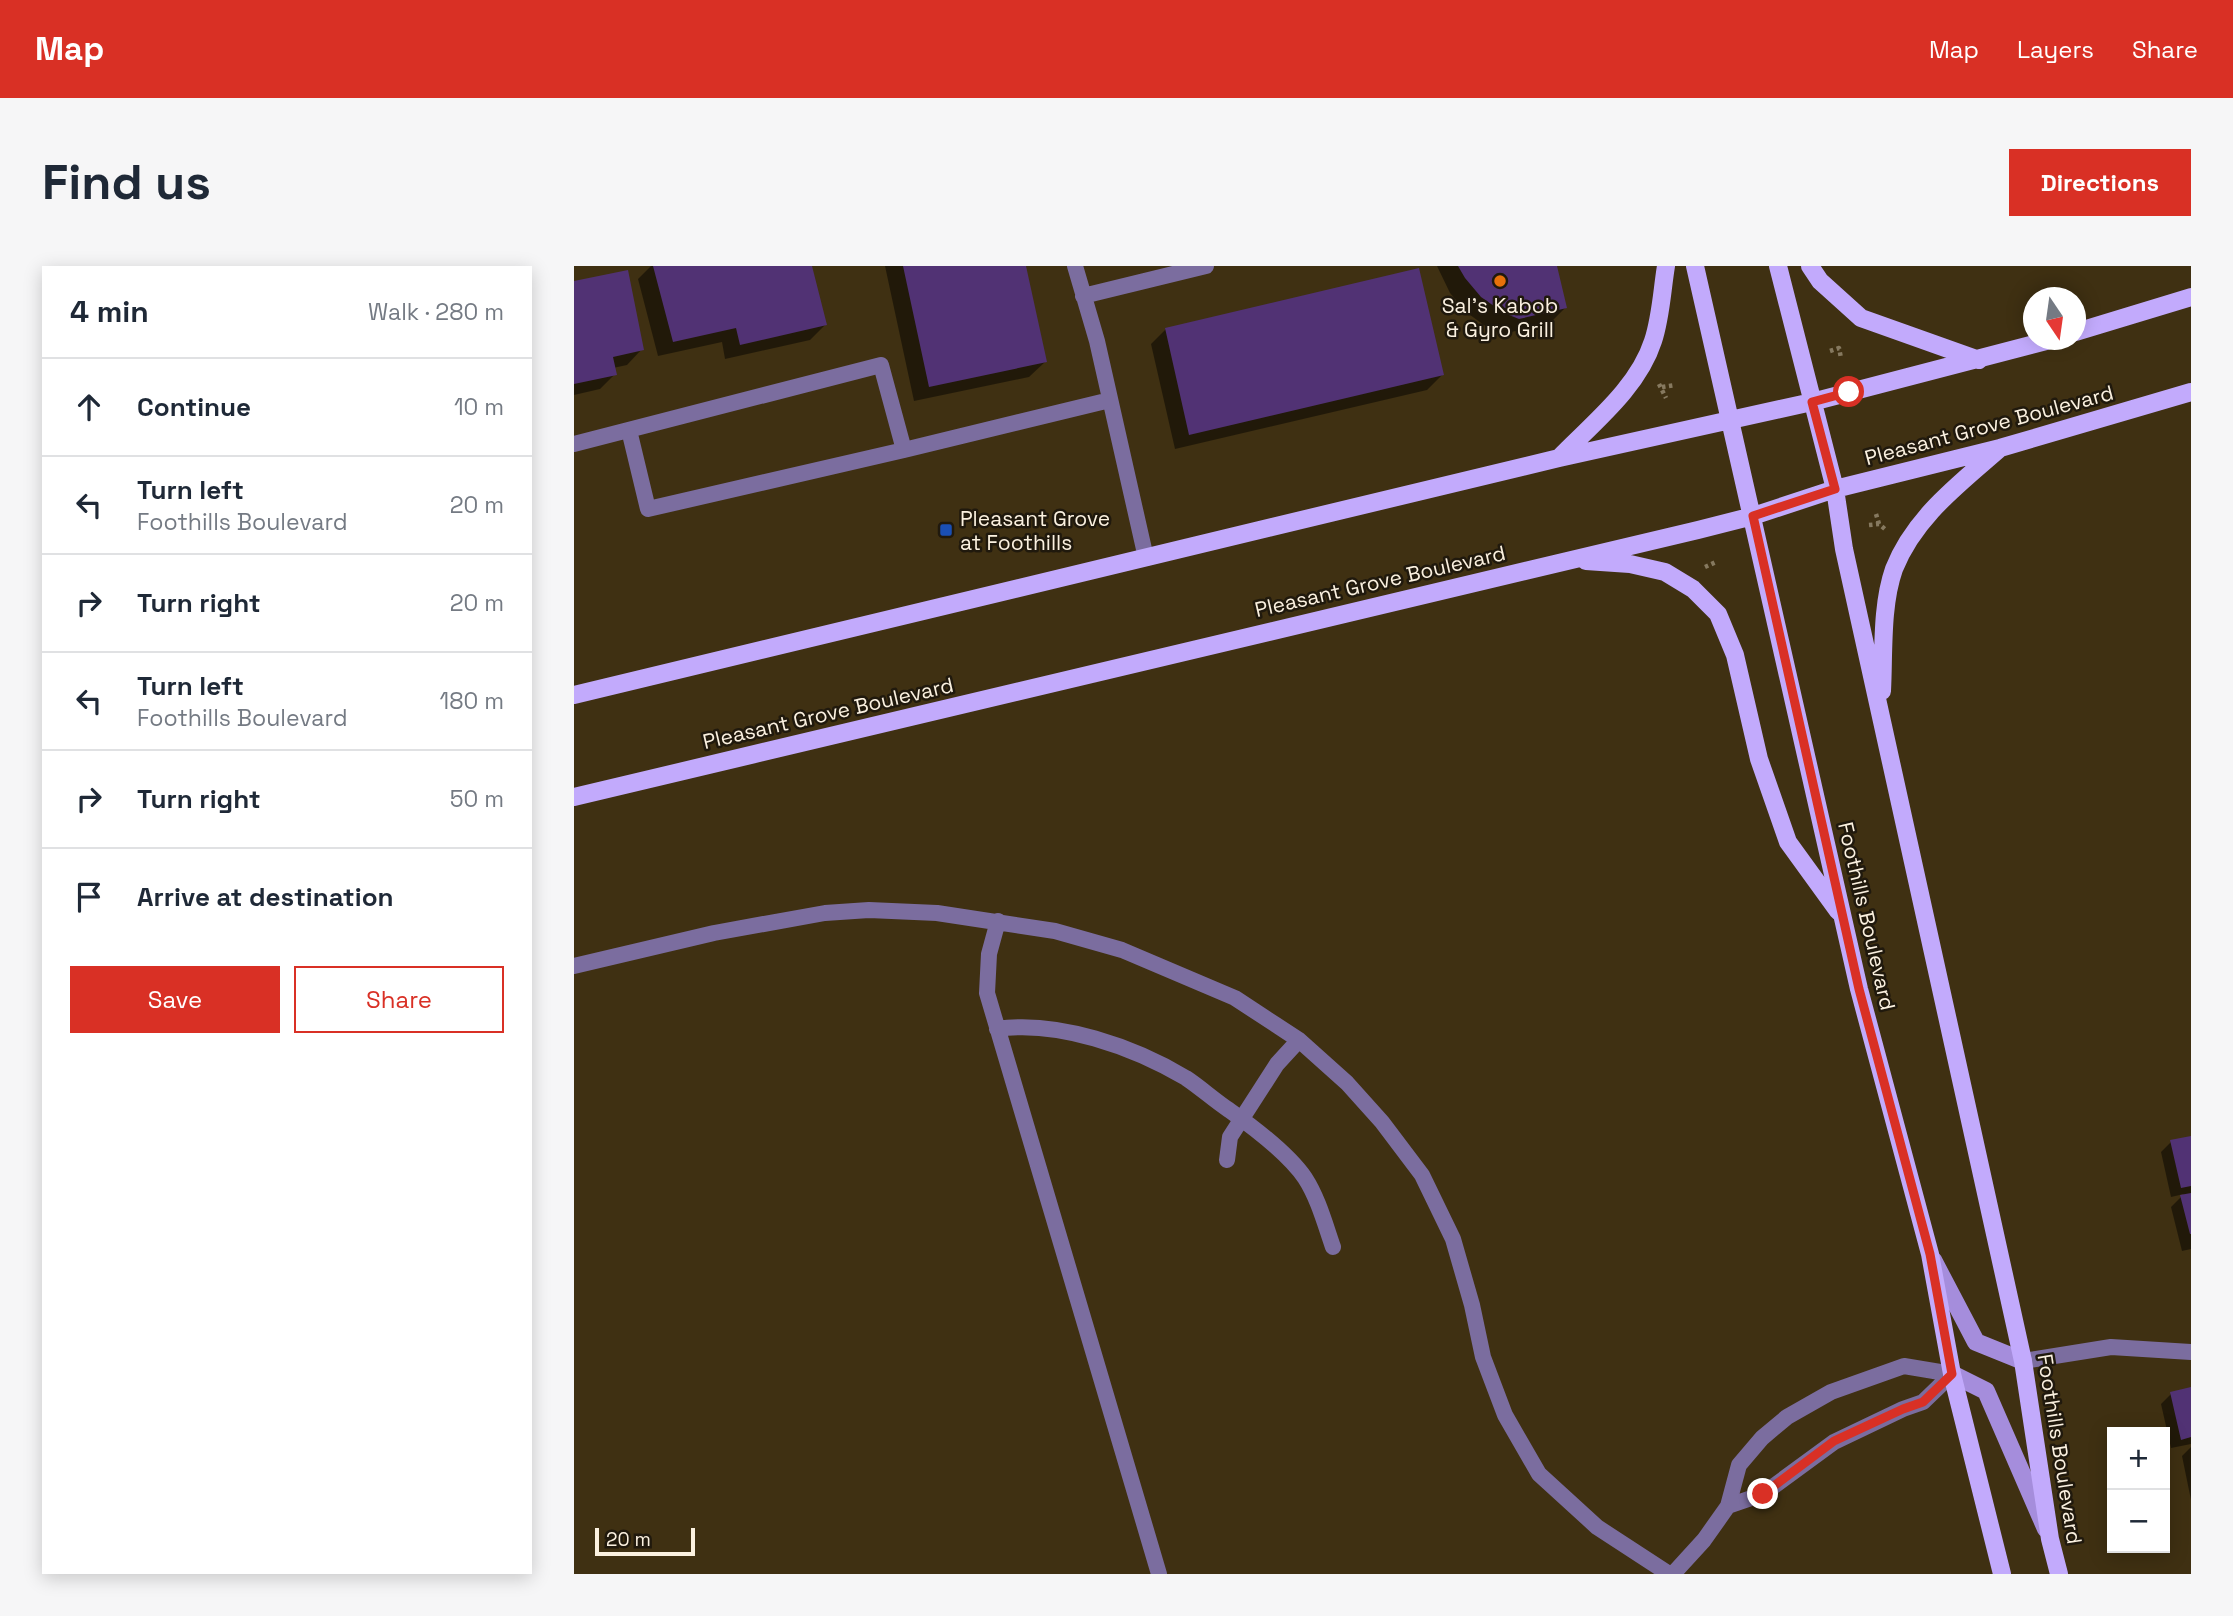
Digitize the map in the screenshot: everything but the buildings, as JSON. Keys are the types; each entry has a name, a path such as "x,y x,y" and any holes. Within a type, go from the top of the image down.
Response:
{"main road":[{"path":"1559,458 1617,399 1640,369 1653,340 1666,266"},
{"name":"Foothills Boulevard","path":"1695,266 1859,989 1930,1254 1952,1374 2002,1574"},
{"name":"Foothills Boulevard","path":"1778,266 1835,489 1843,550 2023,1361 2050,1539 2059,1574"},
{"path":"1810,266 1820,281 1861,318 1979,360"},
{"path":"2086,329 2191,297"},
{"path":"574,695 1559,458 1812,402 2023,348"},
{"name":"Pleasant Grove Boulevard","path":"574,797 1753,516 1835,489 2000,448 2191,392"},
{"path":"1881,712 1887,608 1894,571 1907,542 1934,506 2000,448"},
{"path":"1568,560 1630,564 1665,572 1693,589 1718,614 1735,655 1759,759 1788,842 1843,917"},
{"path":"1930,1254 1976,1342 2023,1361"},
{"path":"1952,1374 1986,1391 2050,1539"}],"lane":[{"path":"1075,266 1097,341 1146,558"},
{"path":"1083,296 1206,266"},
{"path":"574,444 881,365 904,450"},
{"path":"629,430 648,509 1110,400"},
{"path":"574,967 714,933 825,913 869,910 937,913 1055,931 1122,950 1235,998 1298,1040 1347,1083 1382,1122 1422,1175 1453,1239 1472,1305 1483,1357 1505,1415 1539,1474 1597,1527 1671,1574 1704,1540 1728,1506 1740,1465 1762,1438 1787,1417 1831,1392 1904,1366 1952,1374"},
{"path":"998,921 989,954 987,993 1159,1574"},
{"path":"997,1029 1018,1026 1059,1031 1110,1044 1140,1055 1189,1080 1263,1134 1305,1177 1333,1247"},
{"path":"1227,1160 1230,1138 1277,1064 1298,1040"},
{"path":"2023,1361 2111,1347 2191,1352"},
{"path":"1728,1506 1763,1494 1834,1441 1923,1402 1952,1374"}],"path":[{"path":"1830,351 1845,343"},
{"path":"1839,348 1841,358"},
{"path":"1662,387 1675,385"},
{"path":"1876,514 1879,524 1892,535"},
{"path":"1869,525 1879,524"},
{"path":"1704,567 1716,562"}],"place":[{"name":"Sal's Kabob & Gyro Grill","path":"1500,281"},
{"name":"Pleasant Grove at Foothills","path":"946,530"}],"route":[{"path":"1763,1494 1834,1441 1923,1402 1952,1374 1930,1254 1859,989 1753,516 1835,489 1812,402 1849,392"}]}
